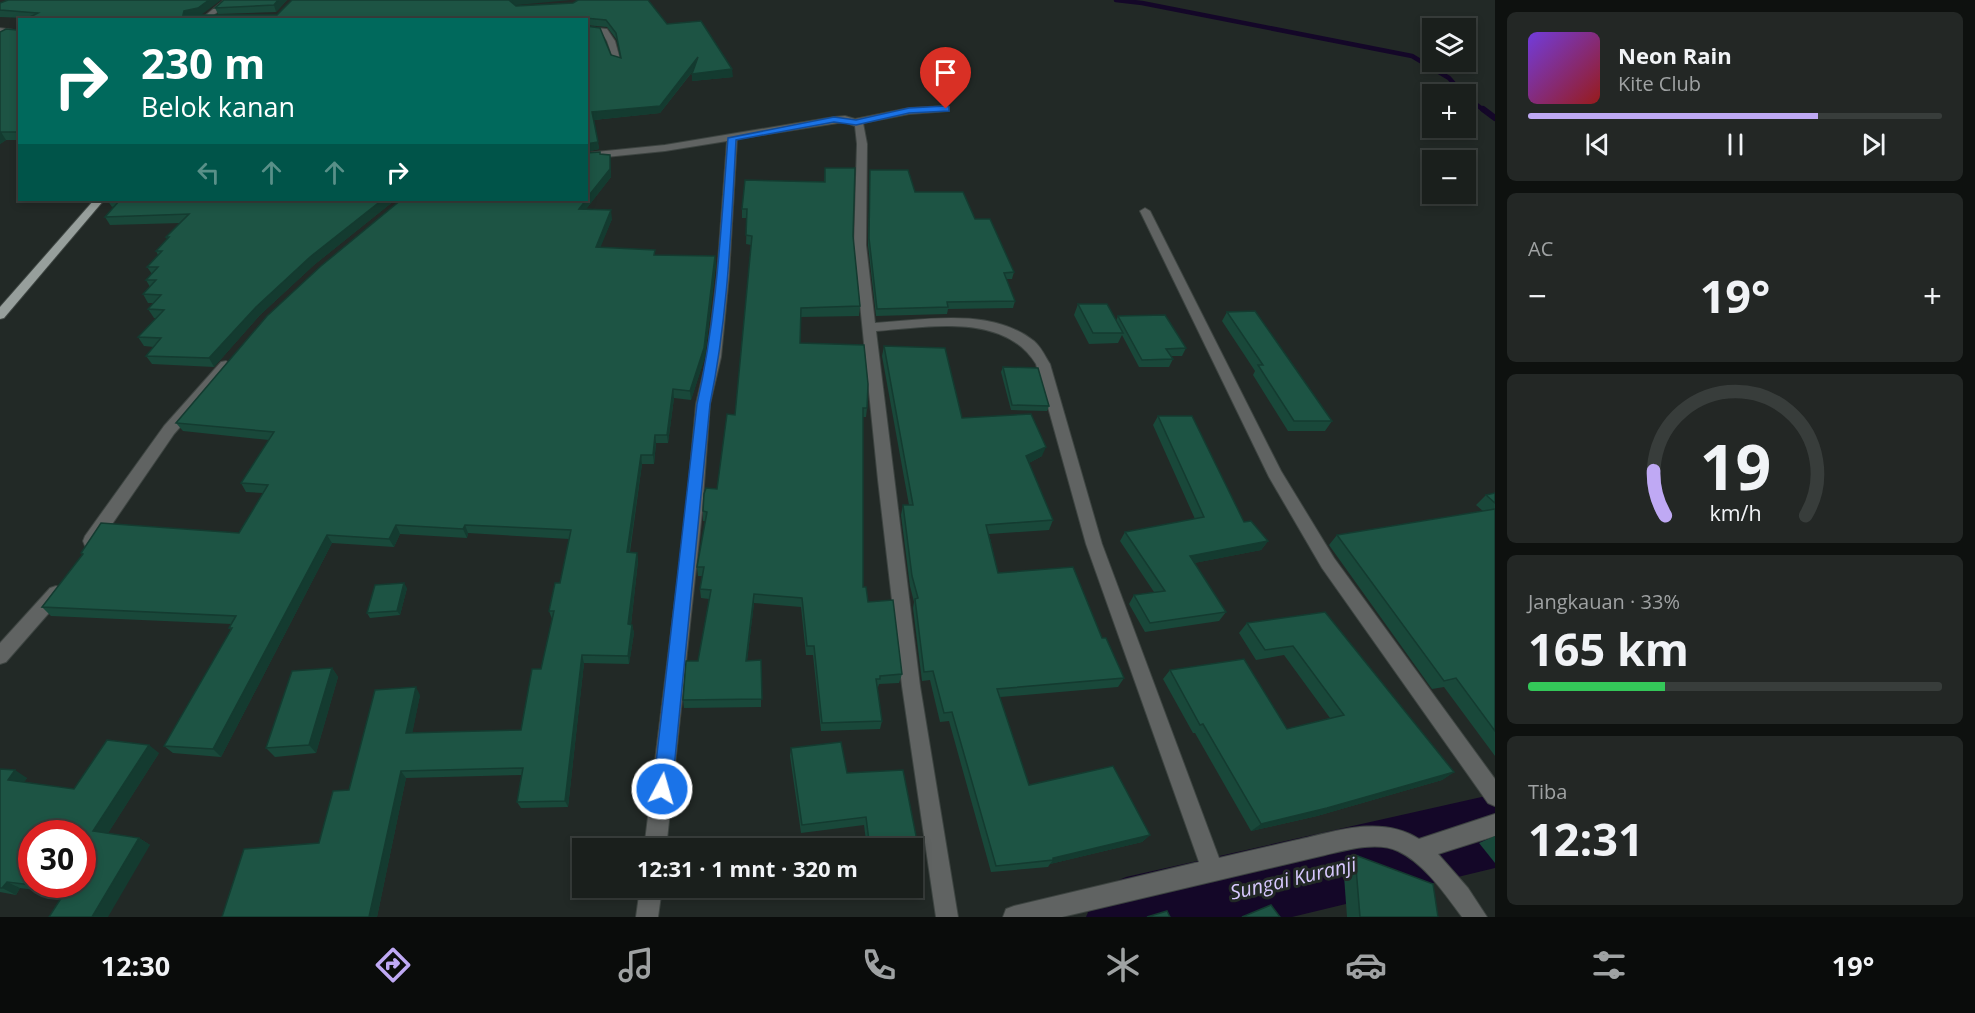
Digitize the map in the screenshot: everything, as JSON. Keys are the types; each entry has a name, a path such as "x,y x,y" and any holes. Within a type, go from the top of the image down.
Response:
{"main road":[{"path":"0,315 98,201"}],"street":[{"path":"204,18 229,0"},
{"path":"212,18 222,17"},
{"path":"588,28 604,31 611,41 618,61"},
{"path":"0,30 18,33"},
{"path":"588,156 665,148 834,120 856,122 909,111 946,109"},
{"path":"856,122 861,128 862,144 860,245 886,480 911,686 947,917"},
{"path":"656,838 693,524 704,404 714,357 723,275 732,138"},
{"path":"1145,211 1274,473 1328,563 1495,795"},
{"path":"870,327 976,323 1007,332 1030,345 1043,364 1094,544 1213,870"},
{"path":"82,555 169,430 236,354"},
{"path":"0,656 63,585"},
{"path":"1416,851 1495,825"},
{"path":"1014,917 1363,837 1397,839 1416,851 1443,874 1476,917"},
{"path":"647,917 650,898"}],"building":[{"path":"8,0 209,0 198,8 184,11 183,15 277,15 292,0 512,0 510,1 516,6 573,3 578,0 648,0 667,24 701,21 732,69 692,74 698,57 660,106 592,112 598,142 588,144 588,26 600,28 611,55 621,58 616,33 606,20 588,18 28,18 38,13 0,10 0,3"},
{"path":"224,0 278,0 274,5 215,8"},
{"path":"18,23 18,132 0,132 0,32 6,29 17,30"},
{"path":"600,152 600,154 610,155 610,169 588,196 588,153"},
{"path":"825,168 855,168 853,236 860,306 801,308 800,343 864,345 868,384 867,408 863,408 863,587 866,587 868,602 893,600 902,674 880,676 880,679 876,679 882,721 822,723 814,646 807,646 802,598 754,594 746,661 761,660 762,699 683,700 686,661 698,661 711,590 700,589 704,567 697,567 707,512 703,511 704,494 706,488 717,489 727,414 735,415 752,236 746,235 747,209 742,209 745,180 825,182"},
{"path":"870,170 908,170 915,192 963,192 975,219 990,219 1014,272 1004,273 1015,301 947,302 948,307 877,309 869,238"},
{"path":"119,201 381,201 310,257 256,307 209,358 146,356 161,338 138,337 164,310 148,309 161,295 143,294 156,280 146,280 158,267 147,267 162,251 156,251 169,237 166,237 189,214 105,217"},
{"path":"400,201 585,201 579,209 611,210 596,247 655,250 654,255 715,256 704,348 690,391 673,389 667,435 655,435 653,455 641,455 627,552 637,553 628,624 632,625 628,656 582,655 565,801 517,802 523,768 401,771 369,917 222,917 244,849 319,843 333,791 349,790 375,690 416,687 406,733 521,730 532,669 541,669 554,611 549,611 555,583 560,583 571,530 465,525 463,529 396,525 389,539 327,535 213,749 164,746 232,628 229,628 236,616 42,607 83,554 81,553 101,523 239,533 268,485 241,483 274,432 176,423 267,316 321,266"},
{"path":"1078,304 1107,304 1123,333 1093,333"},
{"path":"1255,311 1332,421 1294,421 1258,365 1263,365 1227,312"},
{"path":"1165,315 1186,348 1166,349 1173,359 1142,360 1118,316"},
{"path":"884,346 945,348 962,418 1031,414 1046,447 1026,456 1053,520 986,525 998,573 1073,567 1102,638 1106,638 1124,678 997,689 1029,785 1113,766 1150,835 1053,858 1053,860 996,866 952,712 944,713 933,671 924,672 915,599 918,598 912,576 903,505 913,505"},
{"path":"1003,367 1038,368 1049,406 1012,405"},
{"path":"1158,416 1192,416 1244,522 1251,521 1268,541 1190,556 1226,612 1150,623 1134,595 1165,591 1125,532 1204,517"},
{"path":"1495,493 1495,503 1486,495"},
{"path":"1495,509 1495,731 1456,678 1444,681 1337,535"},
{"path":"404,583 397,611 367,613 375,585"},
{"path":"1325,612 1454,772 1261,824 1203,724 1200,725 1170,670 1244,659 1287,729 1344,715 1293,646 1265,650 1247,623"},
{"path":"332,668 309,745 266,748 292,671"},
{"path":"107,740 149,745 96,826 96,820 18,820 18,883 7,882 0,888 0,769 15,770 8,780 74,789"},
{"path":"841,742 847,773 903,770 916,838 869,838 866,817 802,825 791,748"},
{"path":"96,831 139,838 92,917 49,917 61,898 96,898"},
{"path":"1355,855 1433,884 1438,917 1360,917"},
{"path":"1271,905 1280,917 1242,917"},
{"path":"1167,911 1170,917 1147,917"}],"waterway":[{"path":"1116,0 1142,3 1412,56 1449,78 1454,84"},
{"path":"1476,104 1485,111"},
{"path":"1483,109 1495,118"},
{"name":"Sungai Kuranji","path":"1126,917 1495,831"}],"route":[{"path":"662,789 704,404 714,357 723,275 732,138 834,120 845,119 856,122 909,111 946,109"}]}
